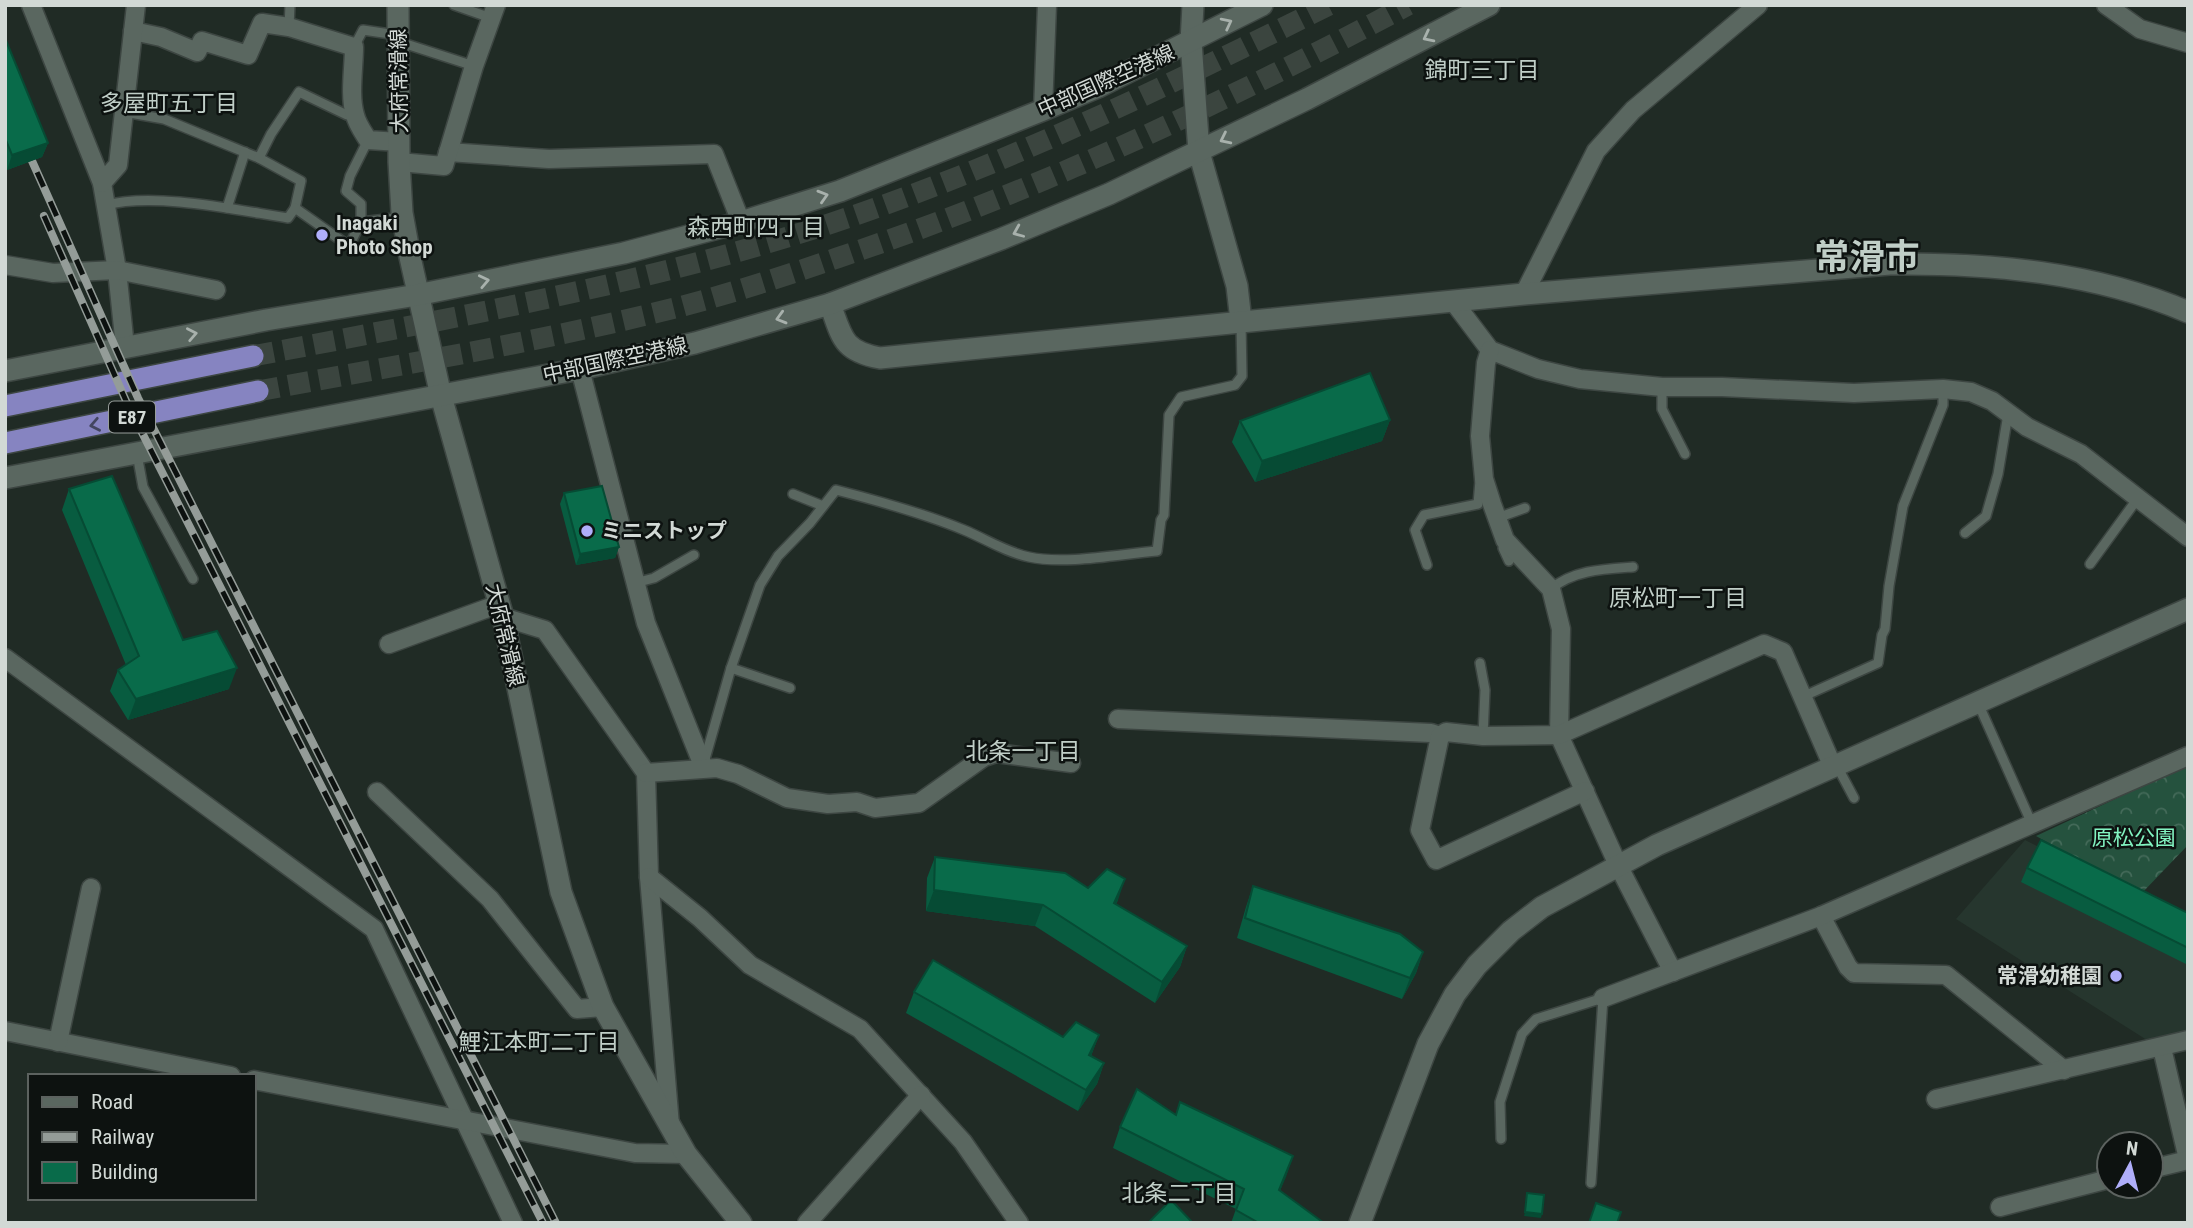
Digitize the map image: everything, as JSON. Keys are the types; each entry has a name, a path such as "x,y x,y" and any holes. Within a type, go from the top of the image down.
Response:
{"highway":[{"name":"E87","path":"5,406 253,356"},
{"name":"E87","path":"5,443 258,391"}],"main road":[{"name":"大府常滑線","path":"398,5 399,152 403,217 417,295 440,396 501,610 561,892 603,1007 686,1154 741,1223"},
{"path":"1191,42 1193,5"},
{"name":"中部国際空港線","path":"5,371 267,320 417,295 624,253 741,222 840,191 1043,110 1098,87 1262,5"},
{"name":"中部国際空港線","path":"5,478 580,369 695,342 830,304 1001,239 1109,194 1199,152 1489,5"},
{"name":"中部国際空港線","path":"1191,42 1199,152"},
{"path":"1199,152 1237,286 1241,321"},
{"path":"830,304 844,340 859,355 880,358 1524,294 1877,265 1944,264 2057,274 2162,301 2188,312"},
{"path":"1360,1223 1428,1044 1455,994 1477,965 1511,931 1542,907 1657,845 2188,608"}],"street":[{"path":"31,5 102,183 117,270 125,347"},
{"path":"102,183 118,165 136,5"},
{"path":"1043,110 1047,5"},
{"path":"1524,294 1596,151 1633,110 1758,5"},
{"path":"2106,5 2140,29 2188,43"},
{"path":"133,31 160,37 197,52 202,41 248,55 262,23 289,27 354,47 355,115 368,140 444,166 474,66 494,12"},
{"path":"448,152 549,159 714,154 741,222"},
{"path":"5,265 53,272 117,270 216,290"},
{"path":"1453,302 1490,350 1538,369 1580,379 1662,387 1854,393 1943,389 1971,392 1992,401 2027,427 2081,454 2188,537"},
{"path":"1490,350 1486,363 1480,436 1484,479 1505,540 1551,589 1561,629 1559,735 1618,865 1673,972"},
{"path":"580,369 646,623 704,768"},
{"path":"389,644 501,610 545,629 646,773 649,877 671,1128"},
{"path":"1585,791 1436,860 1420,830 1440,736 1446,732 1483,736 1559,735 1764,645 1783,652 1835,767"},
{"path":"5,658 374,929 513,1223"},
{"path":"1118,719 1431,733 1440,736"},
{"path":"646,773 717,768 738,774 787,799 828,804 857,802 875,808 919,803 984,757 996,753 1071,763"},
{"path":"1603,998 1821,916 2188,756"},
{"path":"377,792 490,899 577,1009 603,1007"},
{"path":"649,877 700,918 750,965 860,1029 963,1142 1019,1223"},
{"path":"58,1042 91,888"},
{"path":"1821,916 1848,967 1854,973 1946,975 2064,1070"},
{"path":"5,1031 221,1074"},
{"path":"1936,1099 2188,1040"},
{"path":"2162,1048 2188,1159 2165,1165"},
{"path":"256,1080 635,1153 686,1154"},
{"path":"807,1223 920,1095"},
{"path":"2000,1207 2095,1183"}],"lane":[{"path":"289,27 290,5"},
{"path":"454,5 494,12"},
{"path":"354,47 363,30 398,39 474,66"},
{"path":"259,158 271,134 299,92 346,115 355,115"},
{"path":"106,205 120,201 139,201 228,208 288,218 295,208 301,181 259,158 164,119 124,112"},
{"path":"295,208 349,246 361,222 361,204 346,191 350,176 368,140"},
{"path":"228,208 245,152"},
{"path":"361,222 403,217"},
{"path":"704,768 706,750 731,668 760,585 778,556 836,490 876,500 965,530 993,545 1029,557 1055,560 1157,551 1164,515 1169,415 1181,397 1235,385 1242,376 1241,321"},
{"path":"1662,387 1662,409 1685,454"},
{"path":"1802,697 1878,663 1903,506 1943,405 1943,389"},
{"path":"1965,533 1986,516 2007,420 2011,415"},
{"path":"136,452 143,487 193,579"},
{"path":"1427,565 1415,530 1424,515 1478,504 1479,480 1484,479"},
{"path":"793,494 823,506"},
{"path":"2090,564 2138,498"},
{"path":"1497,518 1525,508"},
{"path":"1505,540 1503,548 1509,561"},
{"path":"635,583 654,578 694,555"},
{"path":"1551,589 1564,578 1633,567"},
{"path":"1479,663 1485,690 1483,736"},
{"path":"731,668 790,688"},
{"path":"1978,703 2032,824"},
{"path":"1835,767 1854,798"},
{"path":"1501,1139 1500,1102 1522,1034 1536,1019 1603,998 1591,1183"}],"shaded area":[{"name":"常滑幼稚園","path":"2025,840 2188,922 2188,1030 2150,1042 1956,919"}],"green space":[{"name":"原松公園","path":"2188,765 2188,845 2141,894 2036,836"}],"building":[{"path":"5,38 48,143 12,155 5,138"},
{"path":"1370,373 1390,420 1262,461 1240,421"},
{"path":"112,476 183,640 217,631 237,668 136,699 118,670 139,656 69,489"},
{"name":"ミニストップ","path":"602,486 619,547 580,554 564,493"},
{"path":"2041,840 2188,913 2188,948 2027,868"},
{"path":"935,857 1065,873 1088,888 1107,869 1125,879 1114,903 1187,946 1162,982 1043,905 934,890"},
{"path":"1253,886 1400,934 1423,952 1410,978 1245,918"},
{"path":"933,960 1063,1037 1076,1022 1099,1035 1089,1055 1104,1063 1086,1090 914,992"},
{"path":"1137,1089 1176,1115 1180,1102 1293,1156 1279,1190 1324,1223 1259,1223 1236,1210 1244,1189 1120,1127"},
{"path":"1527,1193 1544,1195 1542,1214 1525,1212"},
{"path":"1171,1200 1190,1223 1148,1223"},
{"path":"1596,1203 1621,1212 1617,1223 1589,1223"}],"tunnel":[{"path":"253,356 617,283 761,245 832,223 896,201 1084,123 1329,5"},
{"path":"258,391 627,320 719,296 817,265 984,204 1128,144 1269,77 1408,5"}],"railway":[{"path":"24,143 138,398 556,1223"},
{"path":"44,216 127,403 543,1223"}],"place":[{"name":"Inagaki Photo Shop","path":"322,235"},
{"name":"ミニストップ","path":"587,531"},
{"name":"常滑幼稚園","path":"2116,976"}],"district":[{"name":"錦町三丁目","path":"1482,70"},
{"name":"多屋町五丁目","path":"169,103"},
{"name":"森西町四丁目","path":"756,227"},
{"name":"常滑市","path":"1867,257"},
{"name":"原松町一丁目","path":"1678,598"},
{"name":"北条一丁目","path":"1023,751"},
{"name":"鯉江本町二丁目","path":"539,1042"},
{"name":"北条二丁目","path":"1179,1193"}]}
